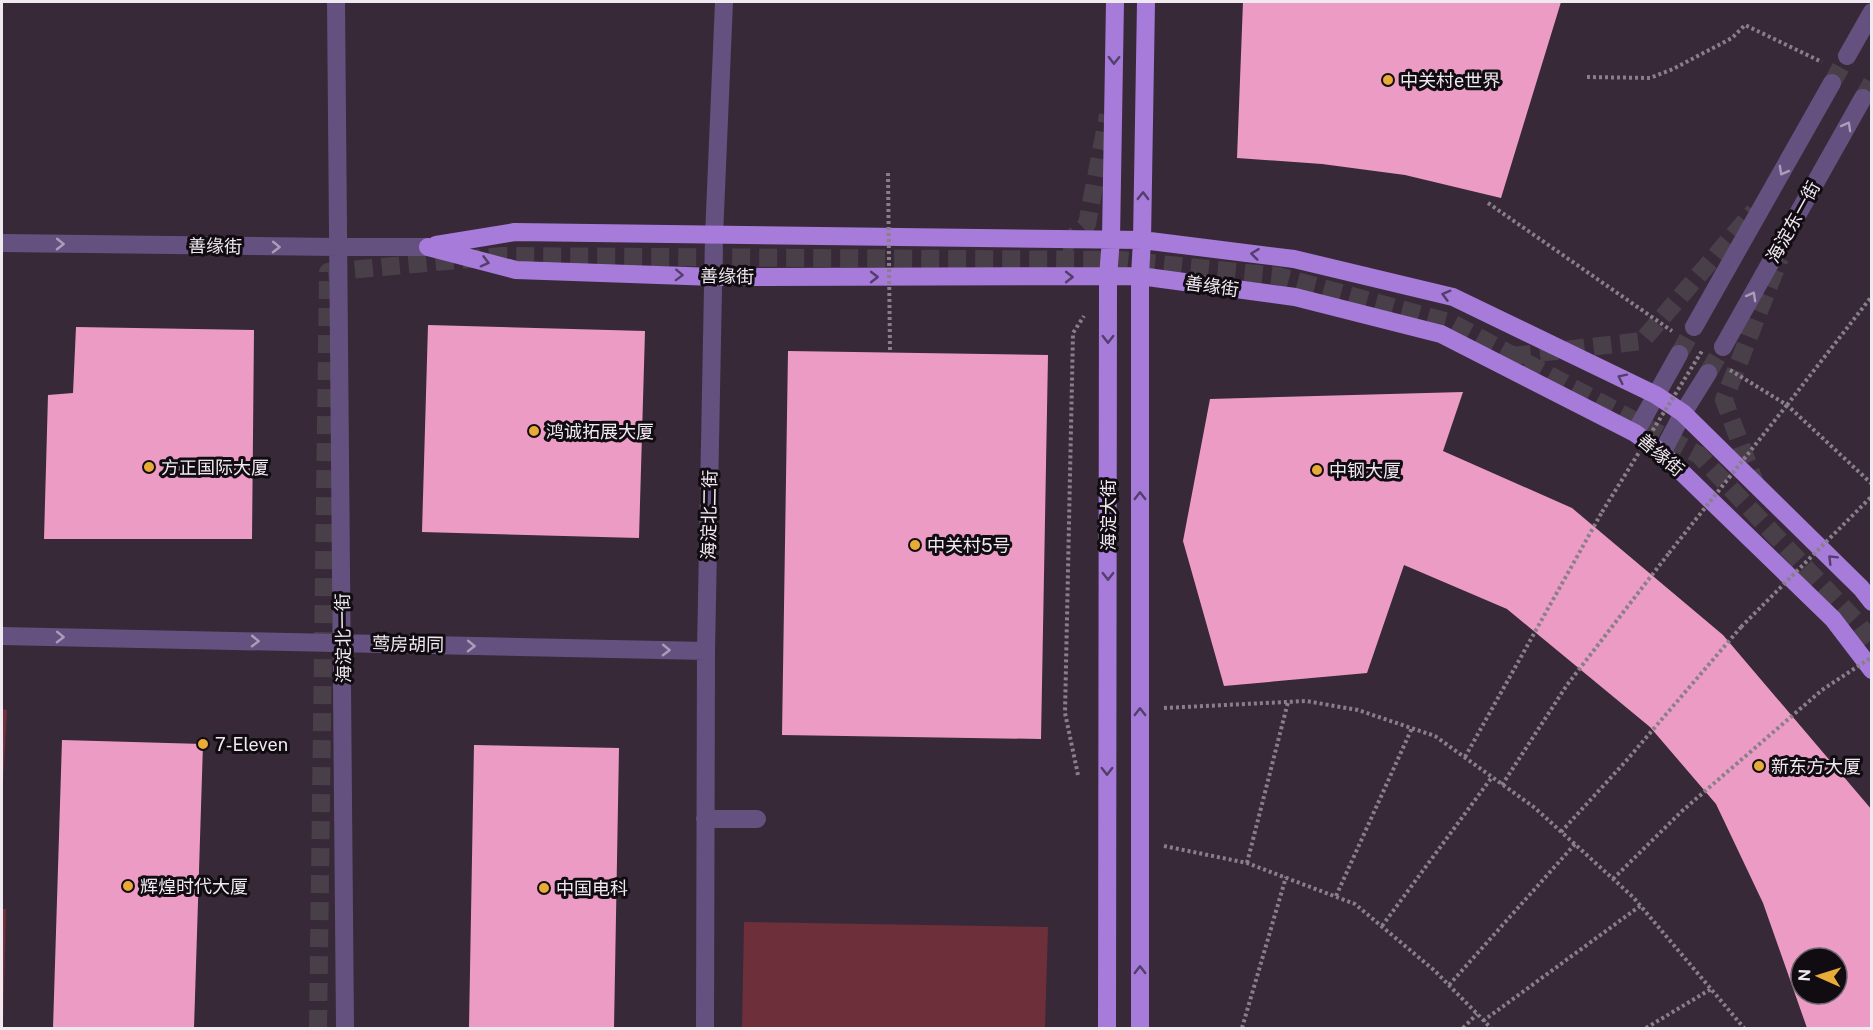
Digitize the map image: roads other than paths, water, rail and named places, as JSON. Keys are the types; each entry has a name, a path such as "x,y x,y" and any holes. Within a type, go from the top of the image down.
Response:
{"main road":[{"name":"海淀大街","path":"1107,1029 1108,277 1111,239 1115,2"},
{"name":"海淀大街","path":"1140,1029 1140,276 1146,2"},
{"name":"善缘街","path":"429,247 515,232 1142,240 1294,259 1453,297 1656,395 1683,413 1861,588 1872,602"},
{"name":"善缘街","path":"429,247 516,270 715,277 1140,276 1294,297 1441,334 1635,433 1662,453 1833,619 1872,670"}],"street":[{"name":"海淀北一街","path":"336,2 345,1029"},
{"name":"海淀北二街","path":"705,1029 706,651 714,236 724,2"},
{"path":"1847,56 1872,12"},
{"name":"海淀东一街","path":"1694,327 1831,74"},
{"name":"海淀东一街","path":"1723,346 1863,98"},
{"name":"善缘街","path":"2,243 338,248 429,247"},
{"path":"1635,433 1679,354"},
{"path":"1662,453 1708,373"},
{"name":"莺房胡同","path":"2,636 706,651"},
{"path":"705,819 757,819"}],"tunnel":[{"path":"1832,83 1847,56"},
{"path":"1863,98 1872,82"},
{"path":"1063,245 1087,224 1108,115"},
{"path":"1513,356 1642,341 1754,211"},
{"path":"318,1028 328,272 502,256 1121,260 1278,276 1452,323 1699,455 1857,622 1872,642"},
{"path":"1757,488 1724,400 1780,258"},
{"path":"1679,354 1694,327"},
{"path":"1708,373 1723,347"}],"place":[{"name":"中关村e世界","path":"1388,80"},
{"name":"鸿诚拓展大厦","path":"534,431"},
{"name":"方正国际大厦","path":"149,467"},
{"name":"中钢大厦","path":"1317,470"},
{"name":"中关村5号","path":"915,545"},
{"name":"7-Eleven","path":"203,744"},
{"name":"新东方大厦","path":"1759,766"},
{"name":"辉煌时代大厦","path":"128,886"},
{"name":"中国电科","path":"544,888"}]}
